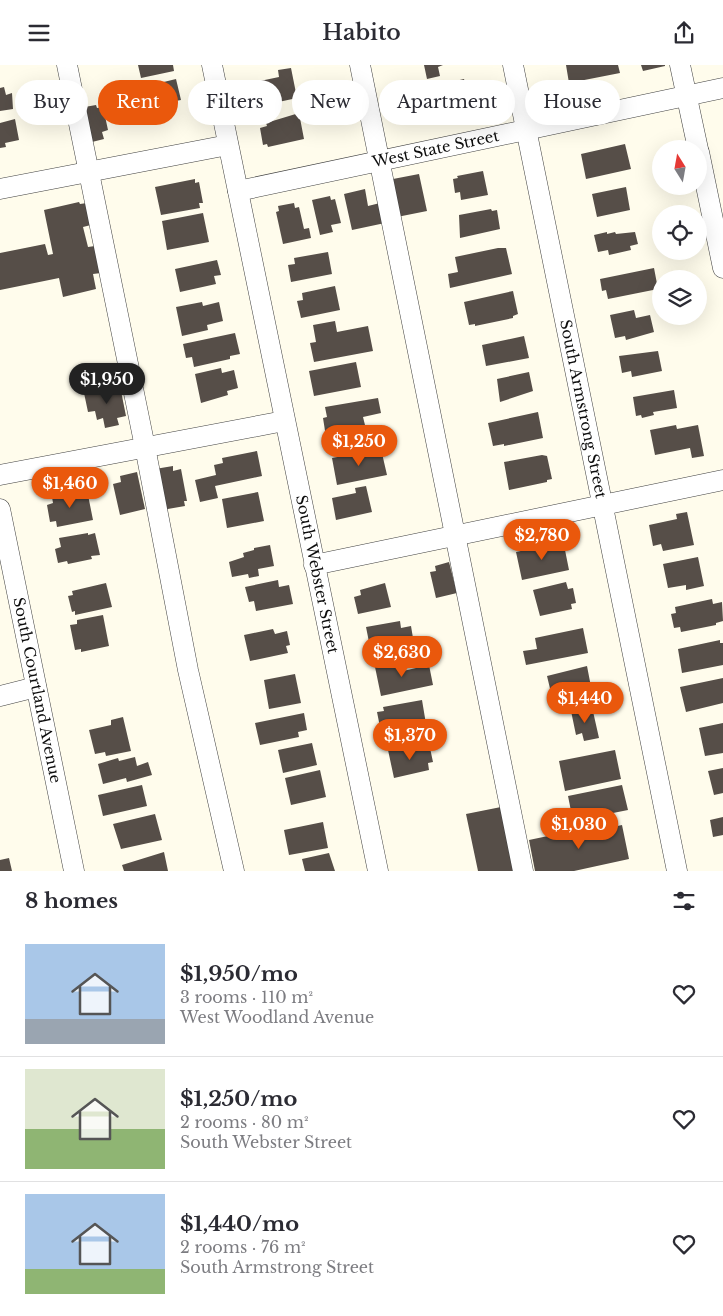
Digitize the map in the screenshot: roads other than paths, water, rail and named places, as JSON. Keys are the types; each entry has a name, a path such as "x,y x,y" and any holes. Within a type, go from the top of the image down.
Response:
{"street":[{"path":"67,65 145,447 188,670 234,871"},
{"path":"0,189 228,145 212,65"},
{"path":"360,65 523,871"},
{"name":"South Armstrong Street","path":"513,65 677,871"},
{"path":"680,65 696,140"},
{"name":"West State Street","path":"238,191 380,159 526,131 723,88"},
{"name":"South Webster Street","path":"228,145 378,871"},
{"path":"707,195 723,268"},
{"path":"0,475 284,421"},
{"path":"314,565 455,534 723,480"},
{"name":"South Courtland Avenue","path":"0,509 74,871"},
{"path":"0,695 36,687"}]}
